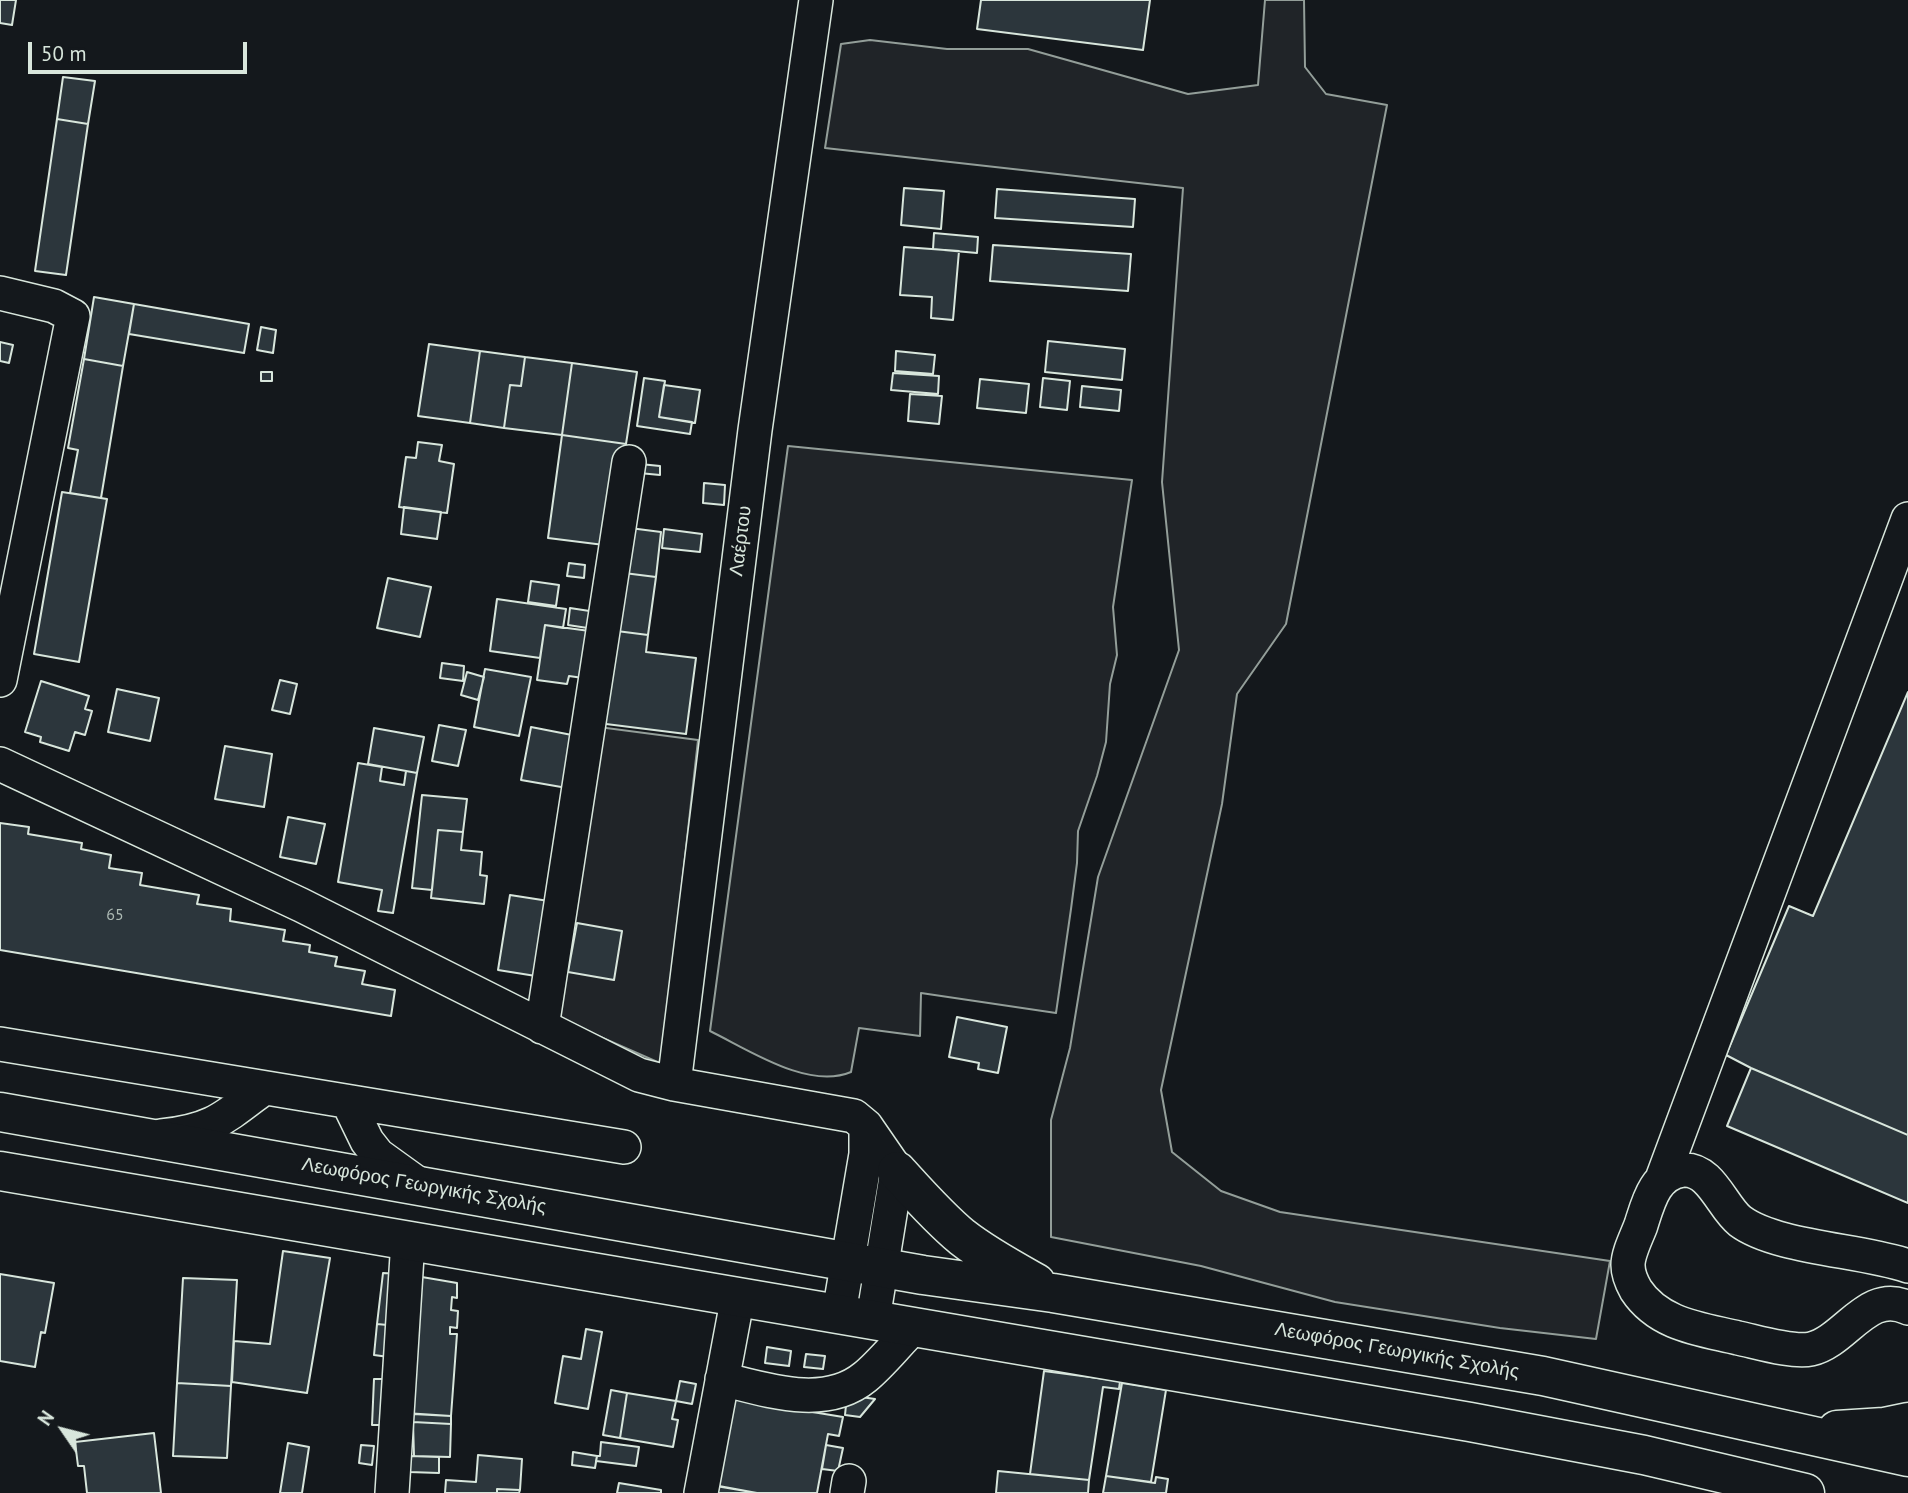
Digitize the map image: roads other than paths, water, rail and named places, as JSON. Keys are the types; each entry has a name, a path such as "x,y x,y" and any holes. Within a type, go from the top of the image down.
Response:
{"main road":[{"name":"Λεωφόρος Γεωργικής Σχολής","path":"0,1112 923,1275 1053,1293 1544,1376 1908,1457"},
{"path":"0,1171 1484,1424 1644,1455 1795,1492"},
{"path":"897,1171 927,1205 963,1237 993,1259 1053,1293"},
{"path":"1791,1429 1855,1430 1908,1422"}],"street":[{"name":"Λαέρτου","path":"674,1084 754,430 817,0"},
{"path":"0,293 54,306 73,316 0,680"},
{"path":"542,1027 629,462"},
{"path":"1908,519 1662,1179 1653,1191 1627,1264 1638,1293 1644,1302 1660,1314 1677,1323 1778,1347 1811,1349 1834,1337 1865,1311 1883,1304 1908,1308"},
{"path":"0,764 301,905 639,1075 674,1084 854,1116 866,1126 897,1171 864,1263"},
{"path":"0,1044 624,1147"},
{"path":"146,1138 190,1133 206,1128 264,1088"},
{"path":"348,1102 367,1142 378,1155 421,1186"},
{"path":"856,1316 864,1263 866,1126"},
{"path":"1662,1179 1673,1171 1687,1170 1702,1177 1739,1220 1765,1234 1885,1258 1908,1266"},
{"path":"392,1493 408,1240"},
{"path":"701,1493 738,1296"},
{"path":"722,1379 761,1388 829,1395 865,1377 915,1326"}]}
